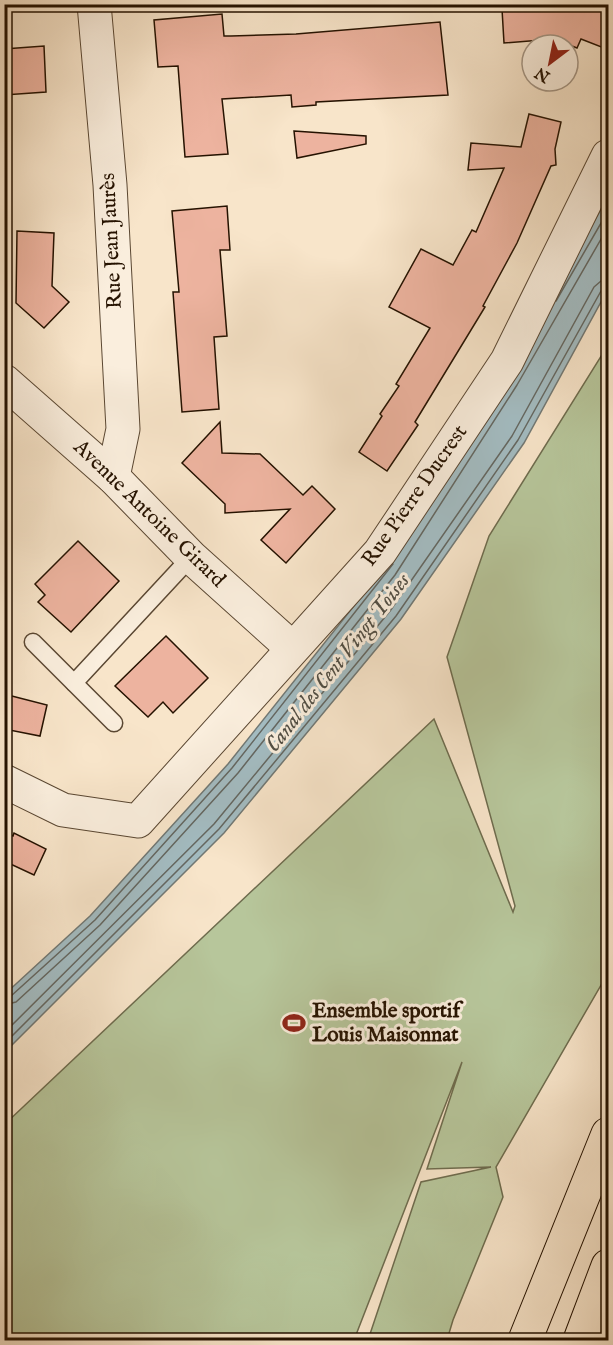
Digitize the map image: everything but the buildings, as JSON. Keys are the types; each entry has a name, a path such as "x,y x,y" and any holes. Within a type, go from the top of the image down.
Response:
{"highway":[{"path":"525,1341 609,1134"},
{"path":"580,1341 609,1266"}],"street":[{"name":"Rue Jean Jaurès","path":"94,4 110,184 123,429 113,477"},
{"name":"Rue Pierre Ducrest","path":"4,781 63,810 138,820 380,552 507,361 609,156"},
{"name":"Avenue Antoine Girard","path":"4,381 113,477 191,557 292,648"}],"lane":[{"path":"74,683 191,557"},
{"path":"33,642 114,723"}],"green space":[{"name":"Ensemble sportif Louis Maisonnat","path":"608,345 608,973 496,1167 503,1197 447,1340 368,1340 421,1182 491,1167 427,1169 462,1062 354,1340 5,1340 5,1124 434,719 513,912 515,906 447,657 489,536"}],"water":[{"name":"Canal des Cent Vingt Toises","path":"608,197 608,289 524,443 401,619 224,833 5,1052 5,994 90,916 228,764 385,567 505,378"}],"place":[{"name":"Ensemble sportif Louis Maisonnat","path":"294,1023"}]}
